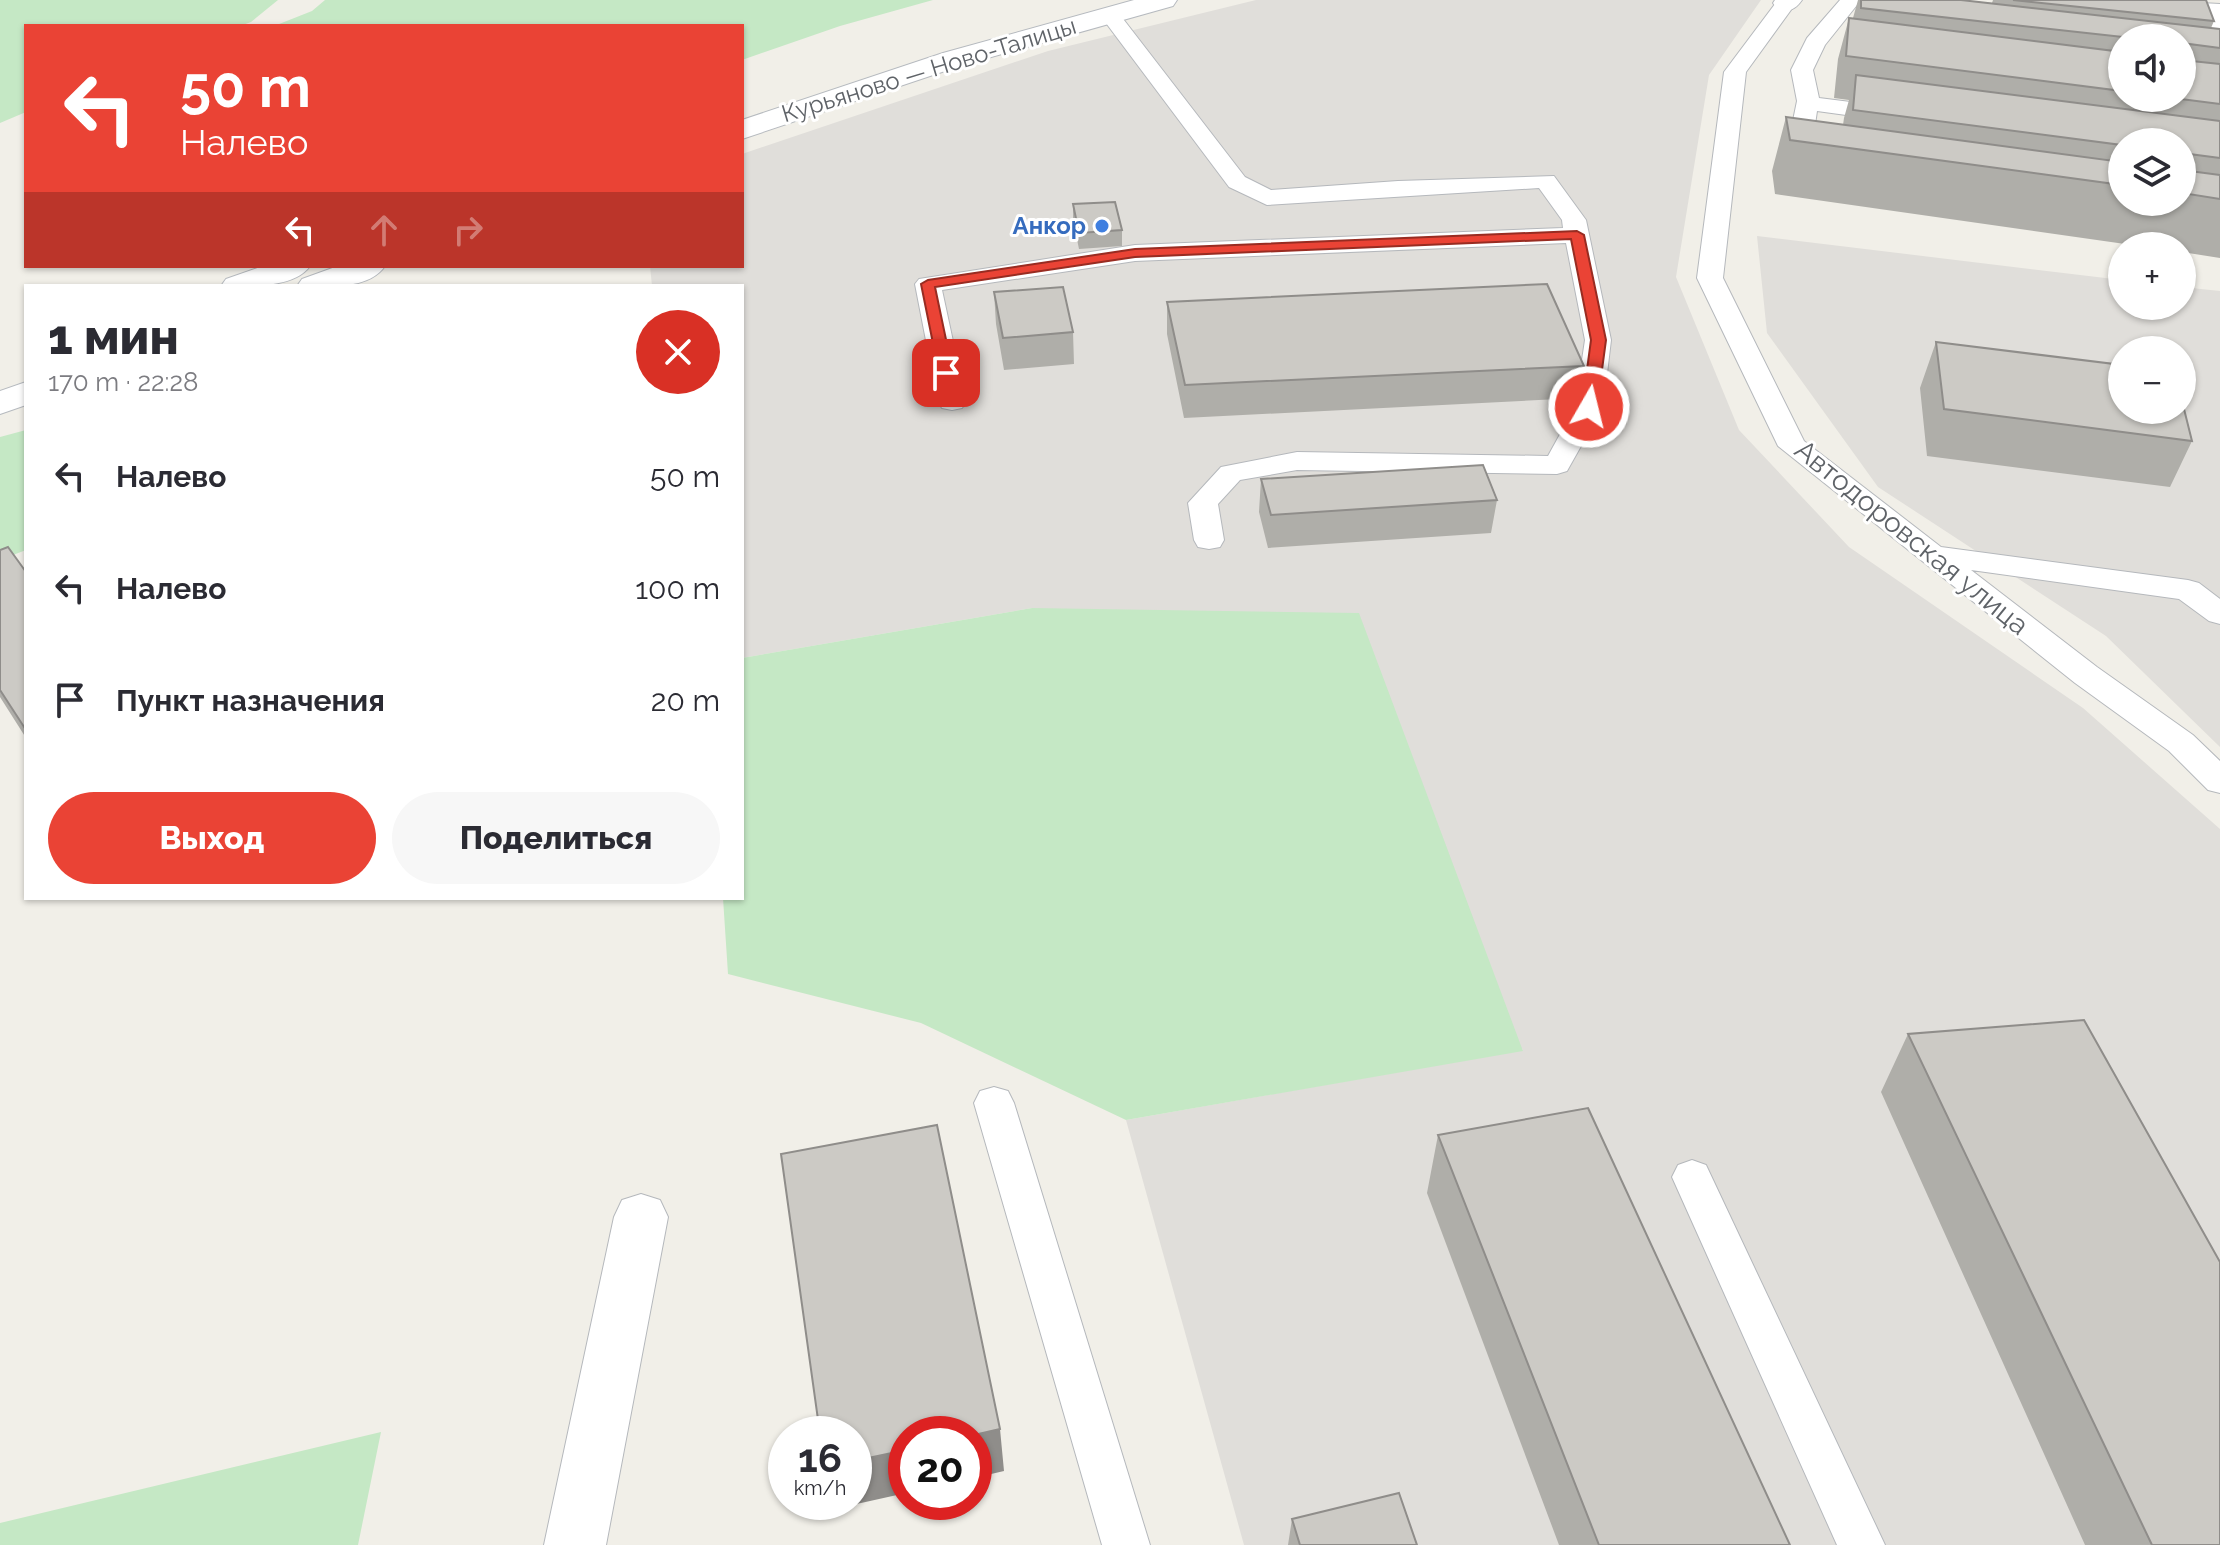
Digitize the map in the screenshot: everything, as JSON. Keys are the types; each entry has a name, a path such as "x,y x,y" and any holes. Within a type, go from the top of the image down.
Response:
{"main road":[{"name":"Курьяново — Ново-Талицы","path":"744,106 934,43 1085,0"},
{"name":"Курьяново — Ново-Талицы","path":"744,129 953,59 1164,0"},
{"path":"244,284 288,268"},
{"path":"320,284 364,268"},
{"path":"0,373 24,364"},
{"path":"0,403 24,394"},
{"path":"575,1545 641,1217"}],"lane":[{"name":"Автодоровская улица","path":"1788,2 1735,72 1710,278 1792,446 2086,675 2181,743 2220,781"},
{"path":"2144,6 2218,10 2220,33"},
{"path":"1846,164 1817,157 1801,140 1808,103 1802,70 1811,52 1844,8 1863,21"},
{"path":"1110,15 1237,182 1267,198 1546,181 1574,220 1598,340 1589,407 1557,465 1297,461 1231,473 1203,503 1209,540"},
{"path":"1811,52 1839,55"},
{"path":"1808,103 1918,118"},
{"path":"952,402 928,284 1135,253 1577,235"},
{"path":"1932,555 2188,590 2220,590"},
{"path":"2188,590 2220,614"},
{"path":"994,1103 1126,1545"},
{"path":"1692,1177 1861,1545"}],"shaded area":[{"path":"1256,0 1761,0 1709,75 1676,277 1739,430 1849,547 2083,708 2220,829 2220,1545 1244,1545 1126,1120 1523,1050 1032,608 744,658 744,284 652,284 650,268 744,268 744,153 1048,51"},
{"path":"1757,236 2108,278 2108,320 2196,320 2196,288 2220,291 2220,747 2106,636 1878,487 1767,333"}],"green space":[{"path":"0,0 278,0 246,24 24,24 24,113 0,123"},
{"path":"325,0 933,0 840,26 744,59 744,24 279,24 312,11"},
{"path":"24,431 24,551 0,560 0,437"},
{"path":"1032,608 1359,613 1523,1051 1126,1120 921,1023 728,974 723,900 744,900 744,658"},
{"path":"381,1432 358,1545 0,1545 0,1523"}],"building":[{"path":"1861,0 1961,0 2175,24 2108,24 2108,35 1861,8"},
{"path":"2013,0 2206,0 2214,21"},
{"path":"1849,18 2108,50 2108,89 1846,56"},
{"path":"2196,26 2220,29 2220,48 2196,45"},
{"path":"2196,61 2220,64 2220,104 2196,101"},
{"path":"1856,75 2108,107 2108,112 2149,112 2220,121 2220,158 2196,155 2196,128 2108,128 2108,143 1853,110"},
{"path":"1786,117 2108,160 2108,183 1790,140"},
{"path":"2196,172 2220,175 2220,199 2196,195"},
{"path":"1115,202 1122,230 1079,233 1073,204"},
{"path":"1547,284 1584,366 1185,385 1167,302"},
{"path":"1063,287 1073,332 1003,338 994,292"},
{"path":"1936,342 2108,363 2108,424 2188,424 2192,441 1944,409"},
{"path":"1483,465 1497,500 1271,515 1261,479"},
{"path":"8,547 24,569 24,727 0,690 0,550"},
{"path":"2084,1020 2220,1262 2220,1545 2152,1545 1908,1034"},
{"path":"1588,1108 1790,1545 1599,1545 1438,1135"},
{"path":"937,1125 1000,1429 992,1431 992,1416 888,1416 888,1454 872,1457 872,1416 817,1416 781,1154"},
{"path":"1399,1493 1417,1545 1300,1545 1292,1519"}],"place":[{"name":"Анкор","path":"1102,226"}],"route":[{"path":"946,373 928,284 1135,253 1259,245 1577,235 1598,340 1589,407"}]}
